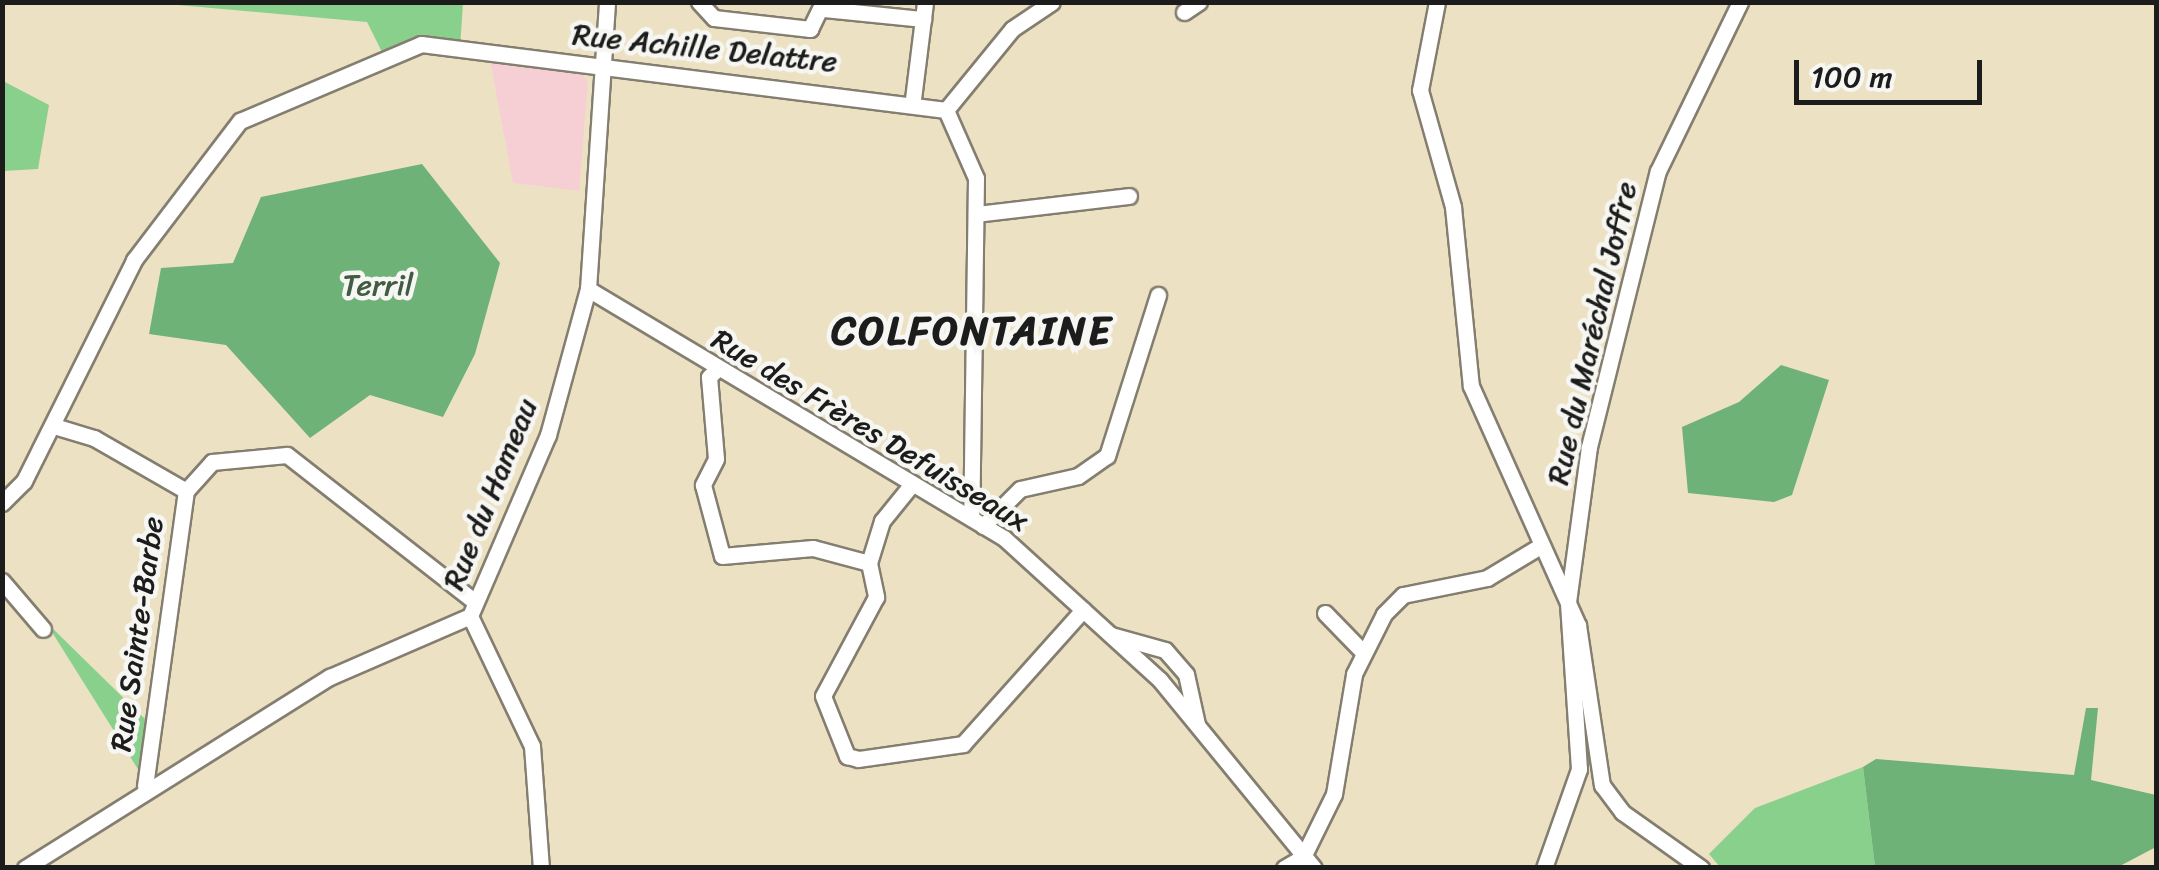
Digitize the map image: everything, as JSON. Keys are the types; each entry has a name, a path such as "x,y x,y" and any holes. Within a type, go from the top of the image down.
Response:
{"street":[{"name":"Rue du Hameau","path":"25,868 145,786 330,677 472,608 548,435 588,288 599,63 607,2"},
{"path":"699,2 714,18 810,29 824,6 924,11 913,99"},
{"path":"977,522 976,214 965,140 946,110 1012,30 1052,2"},
{"path":"1184,12 1199,2"},
{"path":"1437,2 1420,90 1450,194 1472,386 1568,602 1588,669 1602,785 1622,812 1701,868"},
{"name":"Rue du Maréchal Joffre","path":"1544,868 1579,769 1568,602 1589,447 1658,170 1740,2"},
{"name":"Rue Achille Delattre","path":"2,503 54,426 134,260 240,121 421,44 913,99 946,110"},
{"path":"976,214 1129,196"},
{"name":"Rue des Frères Defuisseaux","path":"588,288 716,370 977,522 1111,636 1198,728 1308,862"},
{"path":"977,522 1020,489 1078,476 1107,456 1158,295"},
{"path":"716,370 709,377 716,459 704,485 722,556 813,548 869,564"},
{"path":"54,426 94,438 186,491 212,462 287,456 472,608 532,746 541,868"},
{"path":"912,484 882,520 869,564 876,597 823,696 847,756 858,759 963,744 1083,610"},
{"name":"Rue Sainte-Barbe","path":"145,786 186,491"},
{"path":"1284,868 1308,862 1334,794 1362,652 1402,595 1458,586 1542,545"},
{"path":"2,581 42,629"},
{"path":"1325,613 1362,652"},
{"name":"Rue des Frères Defuisseaux","path":"1111,636 1165,650 1186,674 1198,728"}],"shaded area":[{"path":"490,60 579,70 588,81 579,191 513,183"}],"green space":[{"path":"463,3 460,48 383,54 367,22 178,5"},
{"path":"3,81 49,105 38,169 3,171"},
{"name":"Terril","path":"422,164 500,263 475,354 443,417 370,395 310,438 226,345 149,334 161,268 233,263 261,197"},
{"path":"1781,365 1829,380 1792,495 1774,502 1688,493 1682,427 1739,402"},
{"path":"45,621 145,719 141,774"},
{"path":"2086,708 2098,708 2091,780 2156,795 2156,847 2118,867 1875,867 1863,767 1876,759 2074,775"},
{"path":"1863,767 1875,867 1720,867 1709,854 1755,808"}],"district":[{"name":"COLFONTAINE","path":"972,331"}]}
